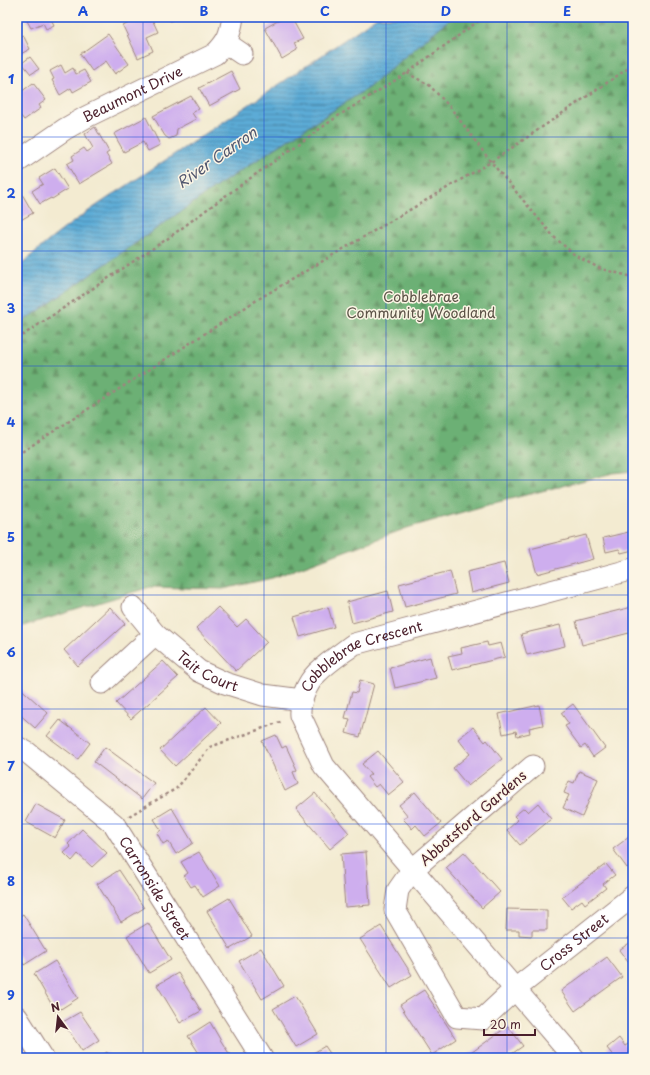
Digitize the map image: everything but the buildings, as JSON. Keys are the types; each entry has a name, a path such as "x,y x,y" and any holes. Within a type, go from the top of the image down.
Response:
{"street":[{"name":"Beaumont Drive","path":"17,162 65,129 88,116 215,54 234,49 231,28 233,17"},
{"name":"Cobblebrae Crescent","path":"574,1058 514,990 324,766 301,707 309,685 316,673 354,644 633,569"},
{"name":"Tait Court","path":"133,607 155,634 198,672 301,707"},
{"path":"102,683 155,634"},
{"name":"Carronside Street","path":"17,747 28,753 114,824 262,1058"},
{"name":"Abbotsford Gardens","path":"514,990 483,1019 457,1017 395,910 398,890 412,870 533,766"},
{"name":"Cross Street","path":"514,990 633,896"},
{"path":"17,1017 43,1058"}],"path":[{"path":"17,339 167,239 338,116 407,73 484,17"},
{"path":"17,455 260,298 491,162 633,65"},
{"path":"407,73 429,85 450,107 491,162 554,237 576,256 601,269 633,276"},
{"path":"114,824 177,788 210,747 301,707"}],"green space":[{"name":"Cobblebrae Community Woodland","path":"452,17 633,17 633,471 613,473 494,503 407,528 272,578 223,589 150,587 17,628 17,326 220,184 368,88"}],"water":[{"name":"River Carron","path":"377,17 452,17 368,88 220,184 17,326 17,269 50,239 86,213 270,91"}]}
